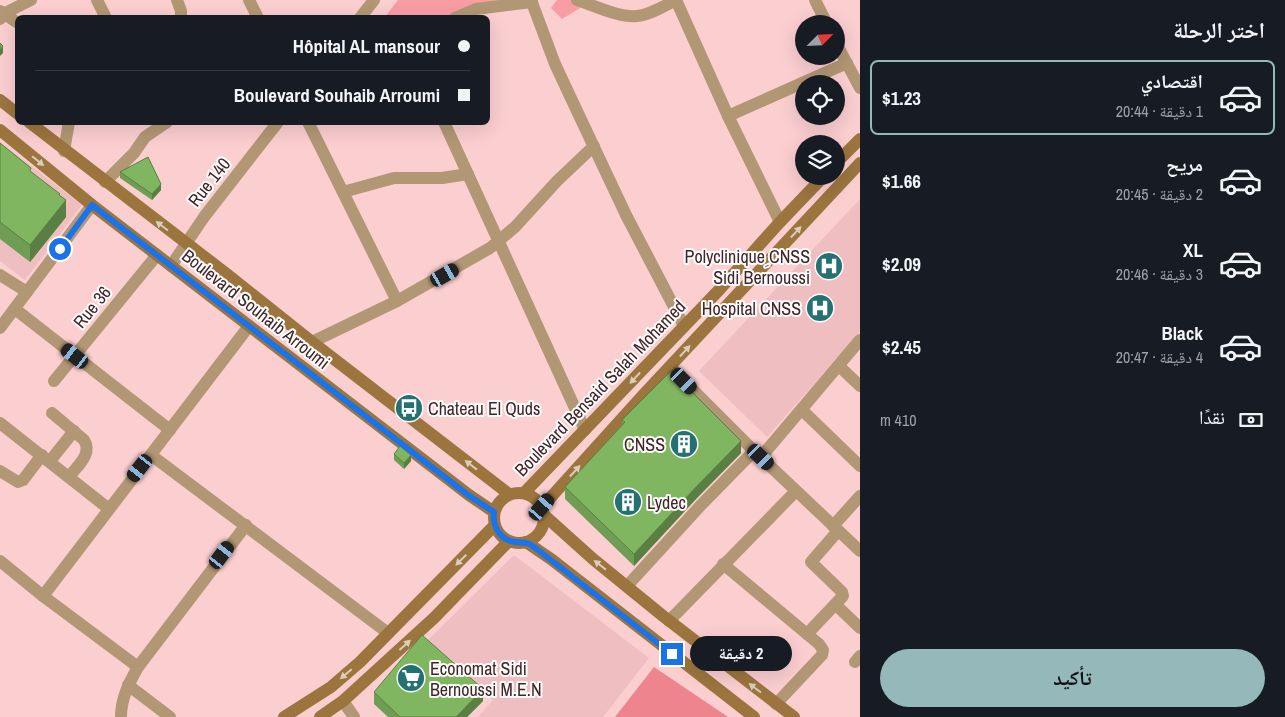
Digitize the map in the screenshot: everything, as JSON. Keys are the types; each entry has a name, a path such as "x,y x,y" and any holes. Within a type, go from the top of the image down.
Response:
{"street":[{"path":"1,14 31,0"},
{"path":"98,0 105,15"},
{"path":"177,0 181,15"},
{"path":"576,0 624,15 635,16 648,13 676,0 728,116 780,222"},
{"path":"815,0 822,15"},
{"path":"251,1 257,15"},
{"path":"462,15 476,9 532,1 555,64 626,215 684,326"},
{"path":"362,15 369,2"},
{"path":"1,14 15,21"},
{"path":"845,59 860,88"},
{"path":"728,116 847,63"},
{"path":"0,100 15,112"},
{"name":"Boulevard Souhaib Arroumi","path":"32,125 510,494"},
{"path":"64,151 68,125"},
{"path":"105,182 134,153 145,137 163,125"},
{"name":"Rue 140","path":"171,266 185,243 276,125"},
{"path":"310,125 397,302"},
{"path":"445,125 585,430"},
{"name":"Boulevard Souhaib Arroumi","path":"0,130 92,205 468,495 495,518"},
{"path":"845,154 860,138"},
{"path":"312,342 397,302 477,257 515,227 557,181 594,146"},
{"name":"Boulevard Bensaid Salah Mohamed","path":"543,511 670,367 860,163"},
{"path":"343,192 394,178 442,178 468,174"},
{"name":"Boulevard Bensaid Salah Mohamed","path":"524,492 720,289 815,185"},
{"path":"0,328 92,205"},
{"name":"Rue 36","path":"54,381 157,254"},
{"path":"0,276 27,292"},
{"path":"15,309 170,430"},
{"path":"43,596 249,326"},
{"path":"627,586 702,504 758,454 802,410 860,340"},
{"path":"839,366 860,386"},
{"path":"670,367 860,551"},
{"path":"802,410 860,466"},
{"path":"52,413 84,440 88,446 87,452 69,477"},
{"path":"0,423 108,509"},
{"path":"0,470 18,482 23,480 74,431"},
{"path":"151,455 388,633"},
{"path":"669,621 796,491"},
{"path":"284,717 331,687 360,662 495,518 500,501 510,494 524,492 535,498 543,511 586,553 669,621 794,717"},
{"path":"807,634 843,596 842,592 812,560 860,496"},
{"path":"495,518 501,536 509,541 520,543 531,540 540,532 543,527 543,511"},
{"path":"121,717 121,704 128,685 138,667 246,525"},
{"path":"314,698 328,716 434,618 509,541"},
{"path":"526,542 552,559 754,717"},
{"path":"0,561 43,596 138,667"},
{"path":"724,564 819,644 823,650 822,655 776,704"},
{"path":"836,605 860,628"},
{"path":"128,685 170,717"},
{"path":"331,687 354,717"}],"shaded area":[{"path":"398,0 515,0 474,5 452,15 386,15"},
{"path":"557,0 593,0 562,19 551,8"},
{"path":"0,142 82,205 25,280 0,261"},
{"name":"Polyclinique ِCNSS Sidi Bernoussi","path":"860,199 860,332 767,437 699,371"},
{"path":"514,555 649,658 603,717 478,717 493,700 427,641"},
{"path":"654,667 728,717 615,717"}],"building":[{"path":"0,143 31,168 30,171 66,200 30,245 0,222"},
{"path":"148,157 161,184 152,194 120,172"},
{"path":"671,371 741,441 634,554 565,487 625,422 622,420"},
{"path":"400,446 411,455 404,463 394,454"},
{"path":"422,635 483,689 456,717 400,717 374,692"}],"place":[{"name":"Polyclinique ِCNSS Sidi Bernoussi","path":"829,266"},
{"name":"Hospital CNSS","path":"820,308"},
{"name":"Chateau El Quds","path":"409,408"},
{"name":"CNSS","path":"684,444"},
{"name":"Lydec","path":"628,502"},
{"name":"Economat Sidi Bernoussi M.E.N","path":"411,678"}],"route":[{"path":"60,249 92,205 468,495 494,512 496,529 501,536 509,541 526,542 552,559 672,654"}]}
